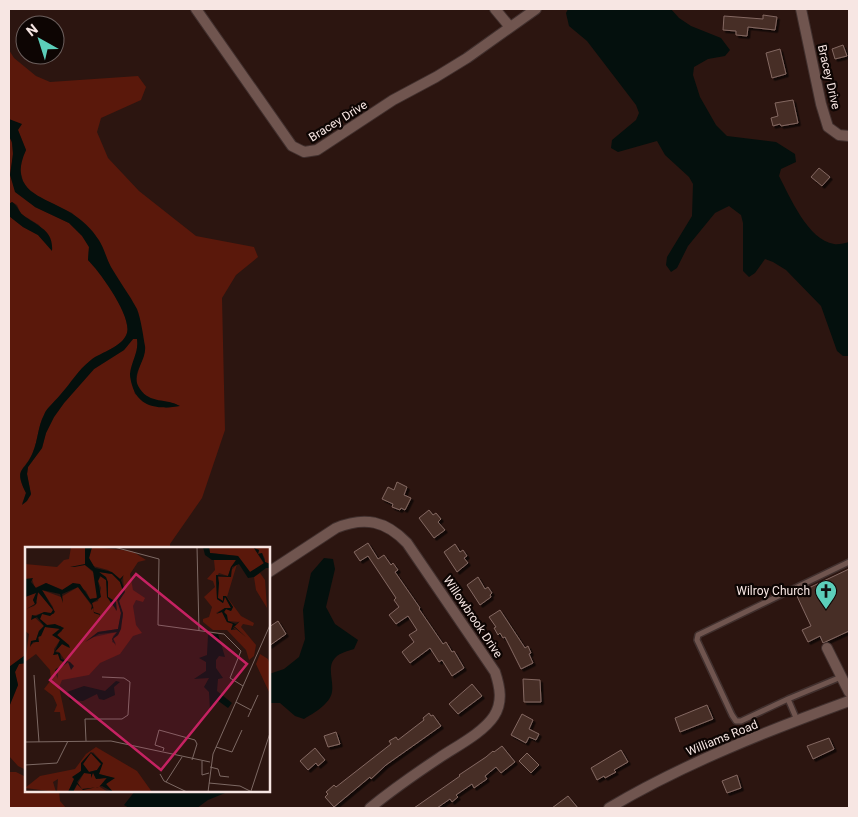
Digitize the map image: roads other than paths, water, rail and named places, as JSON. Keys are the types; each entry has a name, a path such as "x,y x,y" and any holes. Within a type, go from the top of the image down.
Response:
{"street":[{"name":"Bracey Drive","path":"196,9 292,146 304,152 317,150 393,100 467,58 536,9"},
{"path":"495,9 510,26"},
{"name":"Bracey Drive","path":"801,9 821,104 828,127 839,135 849,136"},
{"name":"Willowbrook Drive","path":"270,571 344,524 368,521 389,528 399,534 407,543 495,672 499,683 500,701 497,711 489,722 370,808"},
{"path":"827,648 849,692"},
{"name":"Williams Road","path":"609,808 688,766 849,701"}],"lane":[{"path":"841,677 741,721 736,721 697,640 698,635 849,562"},
{"path":"788,700 797,721"}],"place":[{"name":"Wilroy Church","path":"826,610"}]}
